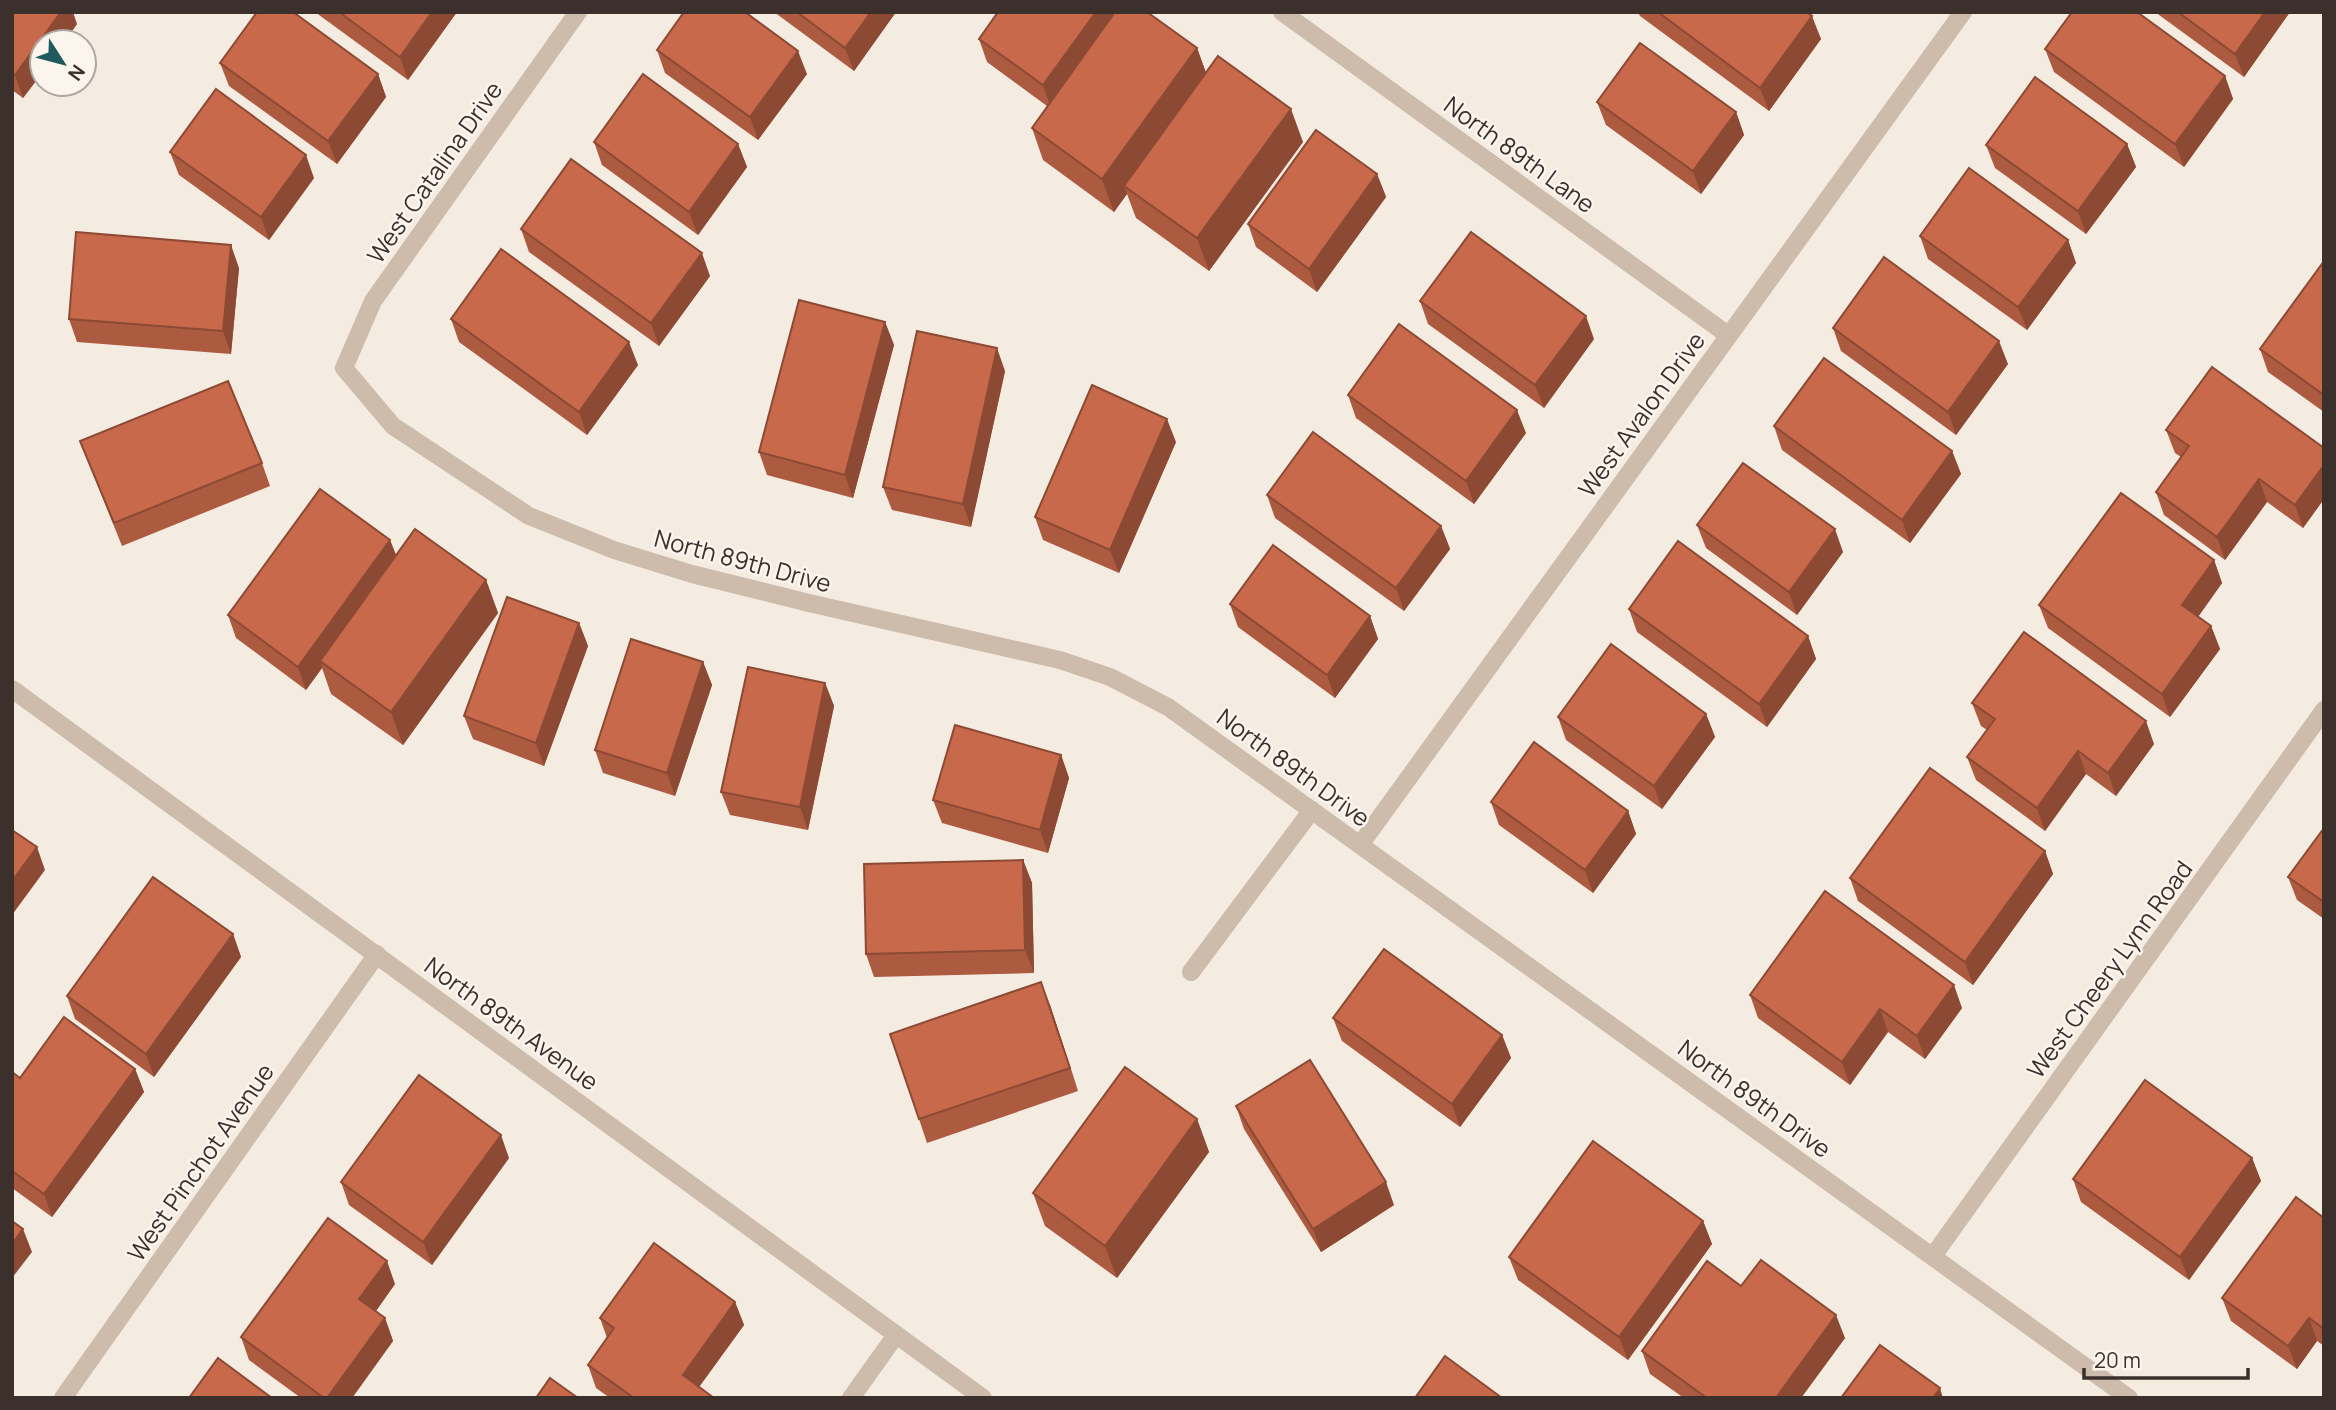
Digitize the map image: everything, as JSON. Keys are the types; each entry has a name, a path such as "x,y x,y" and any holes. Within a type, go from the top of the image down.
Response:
{"street":[{"name":"West Catalina Drive","path":"344,368 373,301 578,12"},
{"name":"North 89th Lane","path":"1283,12 1728,335"},
{"name":"West Avalon Drive","path":"1360,845 1963,12"},
{"name":"North 89th Drive","path":"344,368 393,426 529,516 614,550 692,574 1060,660 1110,677 1168,707 2129,1398"},
{"name":"North 89th Avenue","path":"12,689 983,1398"},
{"name":"West Cheery Lynn Road","path":"1933,1256 2324,710"},
{"path":"1191,972 1312,810"},
{"name":"West Pinchot Avenue","path":"63,1398 377,954"},
{"path":"851,1398 896,1335"}],"building":[{"path":"12,12 61,12 49,28 28,28 28,57 15,75 12,73"},
{"path":"257,12 293,12 378,74 328,141 220,63"},
{"path":"339,12 432,12 400,57"},
{"path":"684,12 745,12 798,51 750,117 657,50"},
{"path":"797,12 871,12 845,48"},
{"path":"998,12 1096,12 1043,85 979,39"},
{"path":"1115,12 1147,12 1197,48 1102,179 1032,128"},
{"path":"1658,12 1807,12 1812,16 1760,88"},
{"path":"2072,12 2137,12 2225,76 2175,144 2045,49"},
{"path":"2178,12 2265,12 2235,54"},
{"path":"1640,43 1736,112 1693,171 1597,102"},
{"path":"1218,56 1291,109 1197,238 1124,186"},
{"path":"643,74 738,144 689,212 594,142"},
{"path":"2035,77 2127,144 2078,211 1986,145"},
{"path":"216,89 306,155 261,217 170,152"},
{"path":"1316,130 1377,174 1309,269 1248,224"},
{"path":"571,159 702,253 651,323 521,229"},
{"path":"1969,168 2068,240 2018,307 1920,236"},
{"path":"76,232 231,245 223,331 69,319"},
{"path":"1471,232 1586,316 1535,385 1420,301"},
{"path":"501,249 629,342 579,412 451,319"},
{"path":"1884,257 1999,341 1948,412 1833,328"},
{"path":"2324,261 2324,395 2260,349"},
{"path":"799,300 885,322 845,475 759,452"},
{"path":"1399,324 1517,410 1466,481 1348,395"},
{"path":"917,331 997,348 963,504 883,487"},
{"path":"1824,358 1952,451 1902,520 1774,426"},
{"path":"2212,367 2324,448 2324,465 2295,505 2259,479 2217,537 2156,492 2189,446 2166,430"},
{"path":"228,381 262,463 114,523 80,441"},
{"path":"1092,385 1167,419 1110,550 1035,517"},
{"path":"1313,432 1441,526 1396,588 1267,495"},
{"path":"1743,463 1835,529 1789,592 1697,525"},
{"path":"320,489 390,540 298,667 228,615"},
{"path":"2121,493 2214,560 2182,605 2211,626 2162,694 2039,605"},
{"path":"415,529 486,580 391,712 320,661"},
{"path":"1678,541 1808,636 1759,704 1629,609"},
{"path":"1273,545 1370,616 1327,675 1230,604"},
{"path":"507,597 579,623 536,743 464,716"},
{"path":"2024,632 2146,721 2108,773 2078,751 2037,808 1967,757 1995,719 1972,703"},
{"path":"631,639 703,662 667,773 595,750"},
{"path":"1611,644 1706,714 1654,786 1558,717"},
{"path":"748,667 825,683 800,807 721,792"},
{"path":"955,725 1061,755 1040,830 933,800"},
{"path":"1534,742 1628,811 1585,870 1491,802"},
{"path":"1930,768 2045,851 1965,962 1850,878"},
{"path":"2324,828 2324,902 2288,877"},
{"path":"12,830 37,847 12,881"},
{"path":"1023,860 1025,950 866,954 864,864"},
{"path":"153,877 233,934 146,1054 67,996"},
{"path":"1825,891 1954,985 1917,1036 1880,1009 1842,1062 1750,995"},
{"path":"1384,949 1502,1035 1452,1104 1333,1018"},
{"path":"1041,982 1070,1068 919,1119 890,1034"},
{"path":"64,1017 135,1069 44,1194 12,1171 12,1072 20,1078"},
{"path":"1310,1060 1386,1182 1313,1229 1236,1106"},
{"path":"1125,1067 1197,1119 1105,1246 1033,1193"},
{"path":"419,1075 501,1135 423,1242 341,1182"},
{"path":"2145,1080 2252,1158 2180,1257 2073,1179"},
{"path":"1593,1141 1703,1221 1619,1337 1509,1257"},
{"path":"2296,1197 2324,1218 2324,1329 2309,1318 2288,1346 2222,1298"},
{"path":"328,1218 387,1261 359,1299 385,1318 327,1398 324,1398 241,1337"},
{"path":"12,1221 23,1229 12,1244"},
{"path":"654,1243 735,1302 683,1375 714,1398 634,1398 588,1365 614,1328 600,1318"},
{"path":"1761,1260 1836,1315 1776,1398 1707,1398 1642,1351 1707,1261 1741,1286"},
{"path":"1880,1345 1940,1388 1933,1398 1841,1398"},
{"path":"1445,1356 1502,1398 1415,1398"},
{"path":"218,1358 272,1398 189,1398"},
{"path":"550,1378 578,1398 536,1398"}]}
